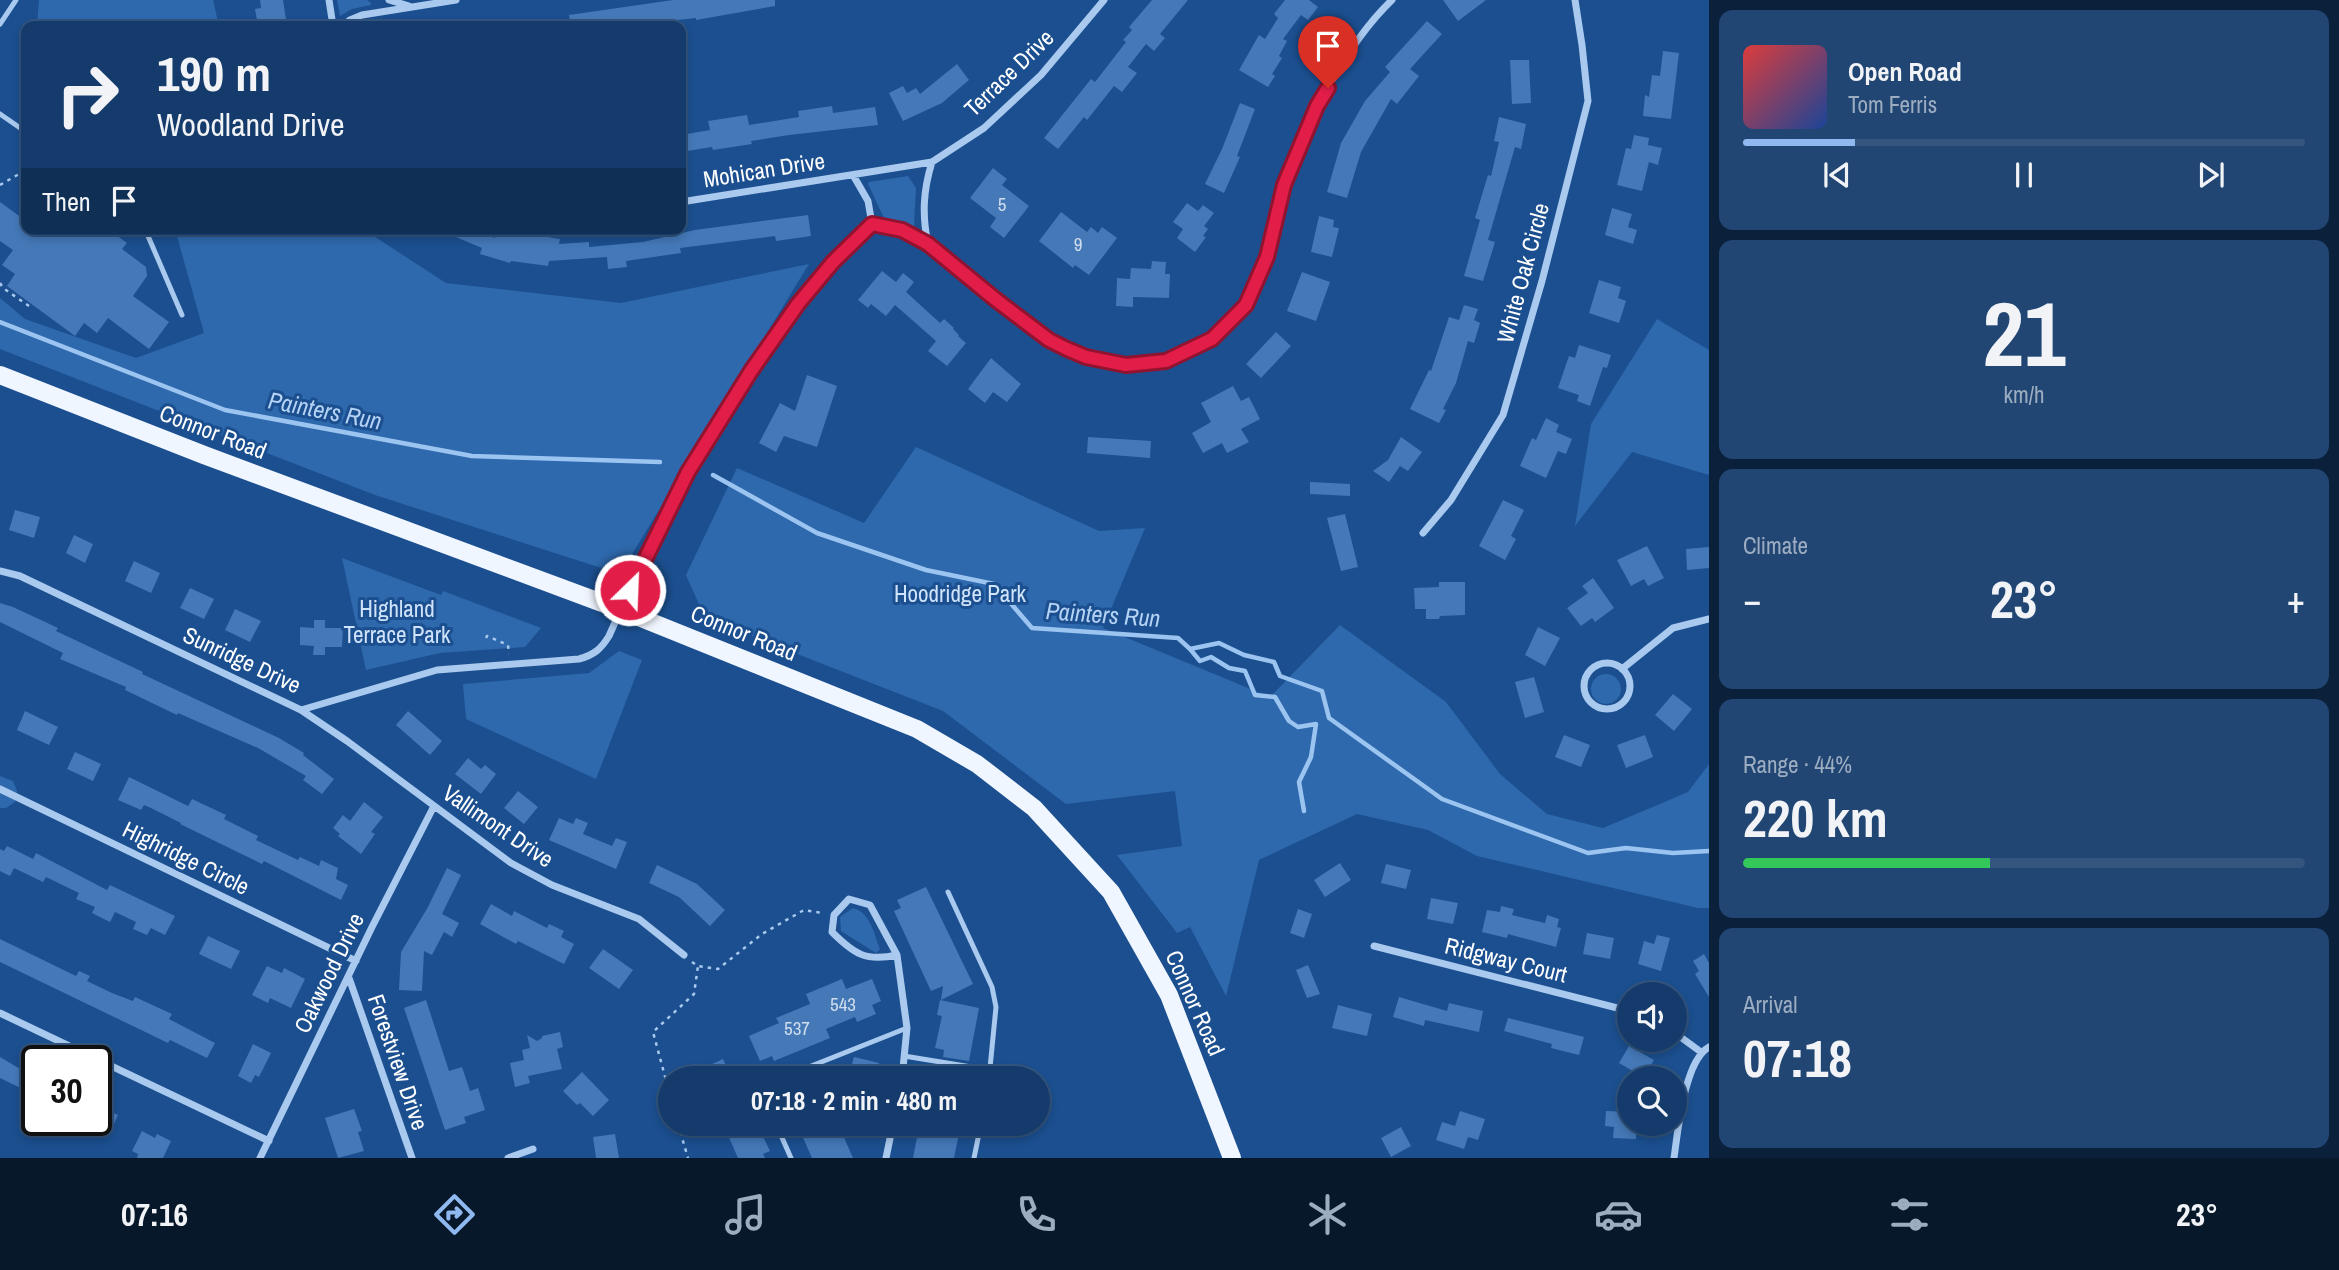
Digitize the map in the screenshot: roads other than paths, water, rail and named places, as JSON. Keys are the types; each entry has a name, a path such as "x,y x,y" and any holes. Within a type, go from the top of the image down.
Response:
{"main road":[{"name":"Connor Road","path":"0,375 179,446 621,610 917,729 977,764 1034,808 1111,892 1169,995 1232,1158"}],"street":[{"path":"329,0 332,21"},
{"path":"389,0 411,7"},
{"path":"349,21 362,15 456,0"},
{"name":"Terrace Drive","path":"853,175 932,162 984,128 1041,75 1104,0"},
{"path":"872,224 902,230 928,244 1049,340 1086,357 1126,365 1166,361 1212,339 1246,305 1267,257 1284,185 1317,106 1350,51 1392,0"},
{"name":"White Oak Circle","path":"1423,533 1451,500 1503,415 1542,281 1588,101 1575,0"},
{"path":"928,244 923,220 924,187 932,162"},
{"path":"853,175 867,201 872,224"},
{"name":"Mohican Drive","path":"686,201 853,175"},
{"path":"621,610 648,548 688,472 751,371 798,304 833,262 872,224"},
{"name":"Sunridge Drive","path":"0,571 19,576 300,710 437,670 579,659 592,655 603,646 621,610"},
{"path":"1622,668 1673,628 1709,619"},
{"path":"1606,663 1622,668 1630,680 1630,688 1622,705 1609,710 1601,709 1590,702 1584,686 1590,670 1606,663"},
{"name":"Vallimont Drive","path":"300,710 347,741 511,863 552,885 639,919 684,955"},
{"name":"Highridge Circle","path":"0,789 356,961"},
{"name":"Oakwood Drive","path":"260,1158 433,806"},
{"path":"897,955 876,960 849,949 832,932 834,915 849,899 870,905 897,955 906,1028 903,1066"},
{"name":"Ridgway Court","path":"1374,946 1617,1008"},
{"name":"Forestview Drive","path":"349,978 412,1158"},
{"path":"0,1013 268,1141"},
{"path":"1687,1042 1701,1052"},
{"path":"1674,1158 1682,1098 1701,1052 1709,1047"},
{"path":"886,1158 891,1136"},
{"path":"508,1158 533,1149"}],"lane":[{"path":"0,24 16,0"},
{"path":"0,114 21,129"},
{"path":"148,235 182,315"},
{"path":"948,892 992,987 996,1007 990,1066"},
{"path":"811,1066 906,1028"},
{"path":"904,1056 965,1066"},
{"path":"781,1136 791,1158"},
{"path":"974,1158 979,1136"}],"waterway":[{"name":"Painters Run","path":"0,322 225,410 472,456 660,462"},
{"name":"Painters Run","path":"713,475 817,533 926,570 994,584 1032,628 1178,638 1190,649 1219,643 1244,655 1274,662 1280,676 1322,691 1329,718 1442,799 1588,853 1626,848 1673,853 1709,851"},
{"path":"1190,649 1200,661 1211,657 1229,668 1245,671 1255,695 1275,697 1289,721 1298,727 1316,724 1311,757 1299,782 1304,811"}],"park label":[{"name":"Hoodridge Park","path":"960,594"},
{"name":"Highland Terrace Park","path":"397,622"}]}
